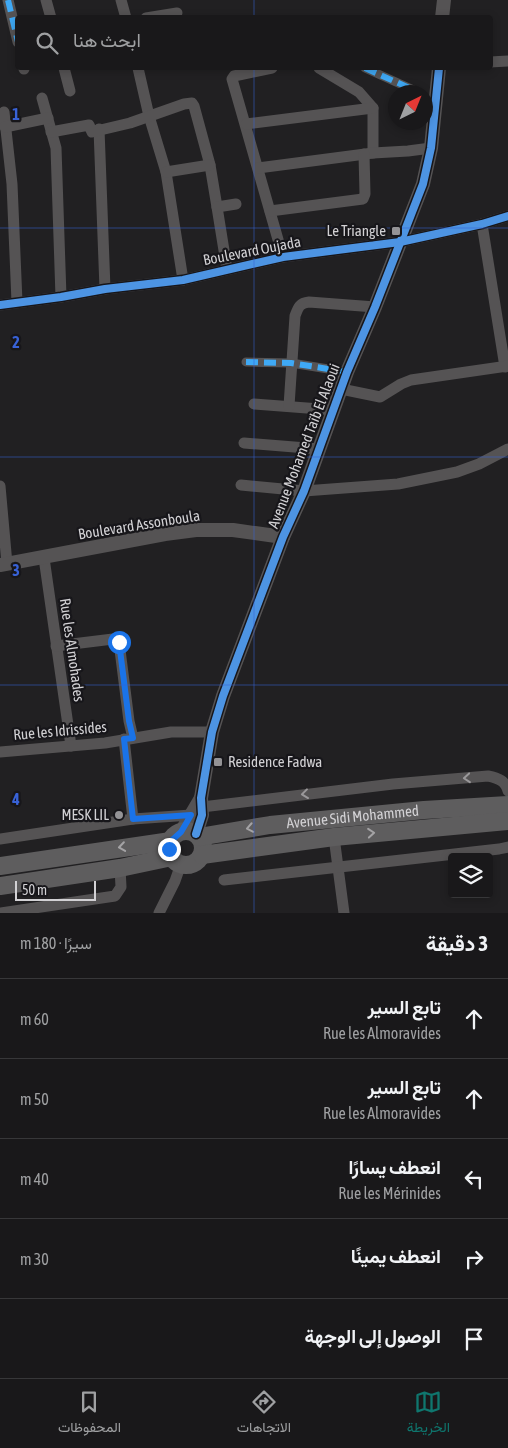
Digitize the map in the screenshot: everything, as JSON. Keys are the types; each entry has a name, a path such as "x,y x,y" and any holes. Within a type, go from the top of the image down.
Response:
{"main road":[{"name":"Avenue Sidi Mohammed","path":"183,844 270,825 424,810 508,805"},
{"name":"Avenue Sidi Mohammed","path":"183,844 202,844 202,855 334,837 508,821"},
{"path":"0,866 183,844"},
{"path":"0,886 120,868 183,844"}],"street":[{"path":"8,0 15,29"},
{"path":"46,0 50,15"},
{"path":"121,0 125,15"},
{"path":"442,15 444,0"},
{"path":"165,15 177,13"},
{"path":"493,62 508,61"},
{"path":"65,70 70,91"},
{"path":"138,70 149,116 166,172 182,280"},
{"path":"262,70 234,76 232,79 283,257"},
{"path":"270,212 363,199 365,194 373,108 359,92 322,70"},
{"path":"369,70 403,85"},
{"name":"Avenue Mohamed Taïb El Alaoui","path":"433,88 438,70"},
{"path":"42,98 56,148 61,297"},
{"path":"52,132 89,125 92,132 130,123 184,104 192,103 196,110 210,165 226,269"},
{"path":"246,124 373,108"},
{"path":"4,112 12,184 17,302"},
{"path":"5,127 48,118"},
{"path":"99,129 105,289"},
{"name":"Avenue Mohamed Taïb El Alaoui","path":"183,844 202,815 198,807 212,732 223,696 239,650 304,491 347,372 375,307 423,184 431,148 431,130"},
{"path":"258,168 431,148"},
{"path":"166,172 210,165"},
{"path":"0,185 12,184"},
{"path":"217,208 236,204"},
{"name":"Boulevard Oujada","path":"0,305 105,289 182,280 283,257 400,242 482,224 508,216"},
{"path":"341,389 380,397 411,380 506,367 482,224"},
{"path":"290,406 291,363 295,316 298,308 302,304 309,302 375,307"},
{"path":"246,362 291,363 347,372"},
{"path":"254,404 333,410"},
{"path":"244,443 319,448"},
{"path":"241,484 304,491 398,484 458,472 479,464 508,449"},
{"path":"0,486 3,565"},
{"name":"Boulevard Assonboula","path":"3,565 196,530 233,530 284,537"},
{"name":"Rue les Almohades","path":"44,558 71,746"},
{"path":"56,646 114,639 119,642 129,721 128,738 133,819"},
{"name":"Rue les Idrissides","path":"0,752 71,746 171,732 212,732"},
{"path":"0,839 198,807 393,784 488,776 501,780 508,791"},
{"path":"334,837 344,913"},
{"path":"159,913 166,907 183,844"},
{"path":"224,880 508,847"},
{"path":"1,913 115,896 120,887 120,868"}],"marked path":[{"path":"8,0 15,29"},
{"path":"369,70 403,85"},
{"path":"246,362 291,363 347,372"}],"cycle path":[{"path":"196,834 202,815 201,798 212,732 223,696 283,537 304,491 347,372 375,307 423,184 431,148 439,70"},
{"path":"0,305 105,289 183,280 283,257 400,242 482,224 508,216"}],"place":[{"name":"Le Triangle","path":"396,231"},
{"name":"Residence Fadwa","path":"218,762"},
{"name":"MESK LIL","path":"119,815"}],"route":[{"path":"119,642 126,701 133,738 124,739 133,819 191,815 181,832 173,837 169,849"}]}
